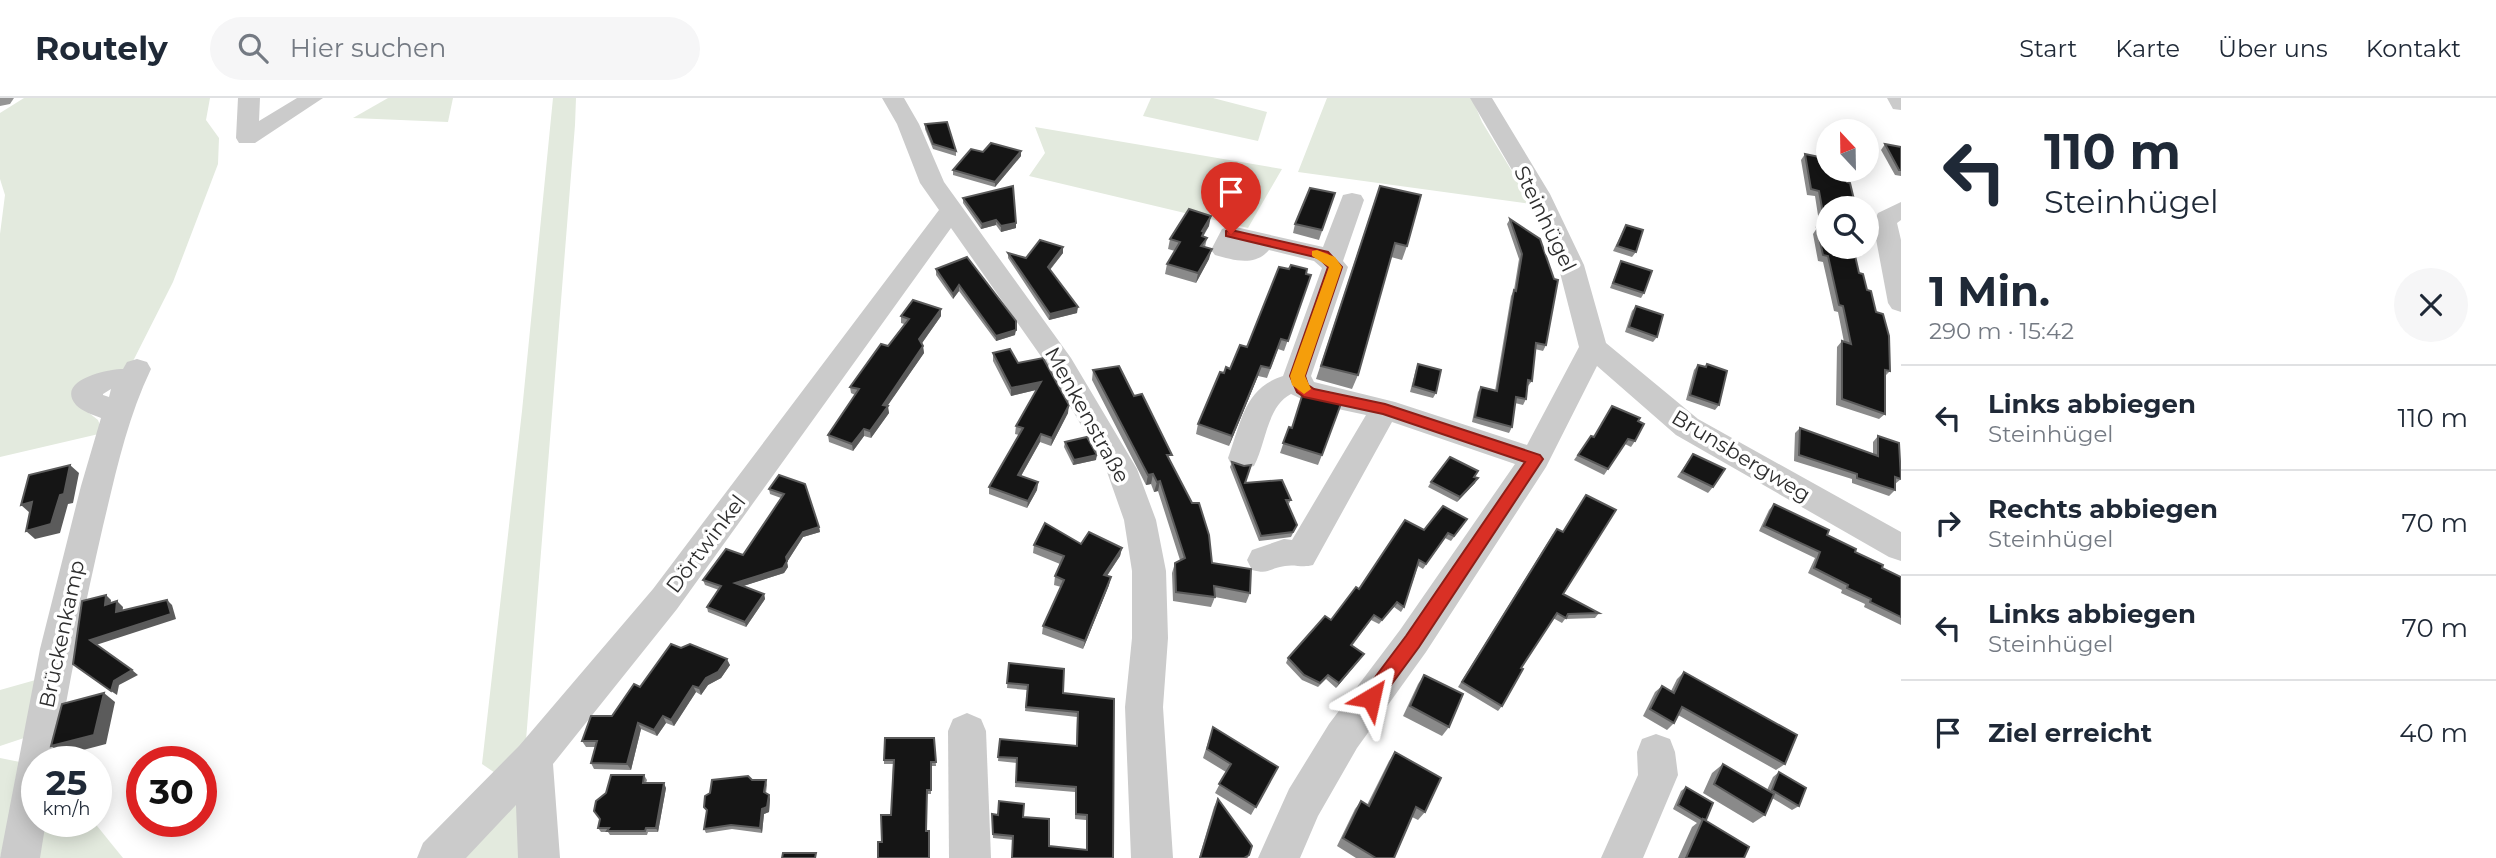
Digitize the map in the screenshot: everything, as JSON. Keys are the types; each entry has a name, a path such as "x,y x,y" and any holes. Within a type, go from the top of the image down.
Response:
{"street":[{"path":"249,98 247,138 312,98"},
{"name":"Menkenstraße","path":"893,98 908,124 929,178 1057,358 1121,469 1140,520 1149,571 1150,638 1144,707 1152,858"},
{"name":"Steinhügel","path":"1481,98 1538,194 1571,265 1593,347"},
{"path":"1898,98 1901,104"},
{"path":"1331,260 1352,200"},
{"path":"1901,209 1887,218 1885,223 1901,303"},
{"name":"Dörtwinkel","path":"438,858 533,759 665,599 951,211"},
{"path":"1262,241 1323,255 1331,260 1335,267 1298,382"},
{"path":"1279,858 1303,803 1343,736 1413,641 1535,459 1593,347"},
{"name":"Brunsbergweg","path":"1593,347 1687,427 1901,548"},
{"path":"1298,382 1310,393 1385,409 1535,459"},
{"path":"1244,458 1265,398 1277,388 1298,382"},
{"name":"Brückenkamp","path":"19,858 66,609 128,389"},
{"path":"1264,560 1284,552 1301,555 1385,409"},
{"path":"967,731 970,858"},
{"path":"1622,858 1658,775 1656,751"},
{"path":"533,759 539,858"}],"shaded area":[{"path":"24,98 210,98 206,120 219,138 218,164 173,282 129,369 80,406 98,420 103,433 0,457 0,234 5,195 0,179 0,113"},
{"path":"388,98 453,98 448,122 353,118"},
{"path":"553,98 576,98 575,125 525,753 501,777 482,764 522,411"},
{"path":"1151,98 1213,98 1267,112 1258,141 1143,116"},
{"path":"1327,98 1472,98 1482,122 1532,204 1298,172"},
{"path":"1035,127 1282,169 1248,228 1029,176 1045,153"},
{"path":"39,679 27,737 0,746 0,690"},
{"path":"0,758 21,762 21,778 0,858"},
{"path":"511,793 526,807 524,858 453,858"},
{"path":"35,837 106,837 123,858 30,858"}],"building":[{"path":"947,122 956,151 933,144 925,124"},
{"path":"991,143 1021,151 995,182 953,170 971,149 983,152"},
{"path":"1885,144 1901,147 1901,170 1899,170"},
{"path":"1805,154 1816,156 1816,182 1850,183 1853,196 1820,196 1819,191 1811,189"},
{"path":"1013,186 1016,223 1001,226 996,220 982,224 963,198"},
{"path":"1380,186 1421,195 1407,246 1395,243 1358,375 1321,366"},
{"path":"1310,188 1335,193 1322,230 1295,224"},
{"path":"1189,209 1211,216 1202,231 1202,236 1207,238 1201,246 1212,249 1198,273 1167,264 1180,242 1170,239"},
{"path":"1510,219 1540,239 1554,279 1558,280 1546,345 1536,343 1532,381 1528,380 1526,399 1516,397 1512,427 1475,417 1481,387 1497,391 1514,290 1516,291 1522,254"},
{"path":"1626,225 1643,230 1636,252 1617,246"},
{"path":"1040,240 1063,247 1048,267 1078,307 1050,314 1008,253 1026,258"},
{"path":"967,257 1016,321 1016,330 996,336 959,285 953,294 936,269"},
{"path":"1829,259 1856,259 1867,290 1871,291 1876,312 1883,314 1889,336 1890,371 1885,370 1885,414 1842,399 1842,341 1851,344 1843,306 1839,305"},
{"path":"1621,261 1652,271 1644,293 1613,283"},
{"path":"1291,265 1307,269 1306,274 1311,275 1288,341 1281,339 1270,368 1261,366 1232,436 1198,424 1220,372 1224,373 1226,367 1230,369 1240,345 1247,347 1279,267 1289,269"},
{"path":"913,300 941,309 919,339 923,346 883,405 888,406 870,431 864,429 852,444 828,435 859,389 850,387 881,344 888,346 909,319 901,316"},
{"path":"1636,306 1663,315 1657,337 1629,327"},
{"path":"1010,349 1018,363 1043,358 1069,405 1052,438 1041,434 1018,475 1038,482 1028,501 989,487 1023,428 1016,426 1041,382 1011,388 993,353"},
{"path":"1418,364 1441,370 1436,393 1413,386"},
{"path":"1707,364 1727,371 1719,405 1690,395 1698,365 1706,367"},
{"path":"1119,366 1134,396 1142,394 1172,455 1167,455 1192,503 1199,503 1209,535 1212,563 1251,569 1250,593 1214,586 1215,597 1176,592 1175,563 1185,558 1160,481 1157,482 1153,474 1148,475 1093,370"},
{"path":"1303,393 1342,401 1322,455 1283,443 1289,427 1292,428"},
{"path":"1612,406 1640,418 1638,421 1644,424 1635,441 1628,439 1608,469 1578,455 1591,436 1594,437"},
{"path":"1800,428 1878,456 1878,436 1899,443 1901,479 1895,477 1895,490 1799,455"},
{"path":"1087,437 1097,455 1074,460 1065,442"},
{"path":"1693,454 1725,469 1713,487 1682,472"},
{"path":"1450,457 1478,471 1474,477 1478,478 1460,497 1431,482"},
{"path":"1232,462 1251,465 1245,483 1282,480 1291,500 1286,500 1297,525 1293,532 1261,536"},
{"path":"70,465 64,494 60,495 51,524 26,531 32,502 21,505 29,475"},
{"path":"779,475 805,484 819,527 803,532 786,557 783,568 735,583 764,594 745,622 707,607 721,586 703,580 726,549 743,555 784,494 769,489"},
{"path":"1586,495 1616,510 1563,594 1599,613 1568,614 1566,618 1557,613 1521,668 1523,669 1502,706 1462,682 1557,529 1563,532"},
{"path":"1774,504 1829,530 1827,535 1856,549 1855,552 1901,577 1901,617 1870,602 1871,599 1847,588 1848,585 1814,568 1820,552 1764,526"},
{"path":"1443,506 1467,519 1454,536 1448,533 1426,564 1419,560 1404,607 1397,602 1382,620 1374,615 1351,645 1364,654 1339,683 1328,675 1320,683 1304,675 1288,658 1325,616 1331,620 1356,587 1359,589 1405,520 1424,530"},
{"path":"1045,523 1081,544 1089,532 1122,548 1104,575 1111,577 1085,641 1043,626 1064,580 1055,576 1064,556 1034,545"},
{"path":"106,595 105,605 117,601 116,612 167,600 171,614 90,640 132,670 114,681 111,691 73,664 82,601"},
{"path":"671,644 681,648 690,644 727,659 718,672 706,678 699,688 693,686 671,720 663,716 654,730 638,723 627,764 591,763 597,741 582,741 591,716 612,716 634,684 640,687"},
{"path":"1009,663 1064,669 1063,693 1114,699 1113,858 1012,858 1013,836 993,834 992,814 998,815 999,801 1024,804 1023,817 1049,819 1049,846 1087,850 1087,815 1076,814 1076,787 1016,782 1017,758 998,757 1000,739 1077,746 1078,712 1026,707 1028,685 1007,683"},
{"path":"1684,672 1797,735 1785,764 1682,707 1674,723 1650,709 1662,686 1674,693"},
{"path":"1424,675 1463,694 1449,727 1410,706"},
{"path":"104,693 94,735 51,746 62,704"},
{"path":"1213,727 1278,767 1256,807 1219,784 1231,764 1207,749"},
{"path":"885,738 934,738 936,762 931,762 931,790 927,790 926,831 929,831 929,858 878,858 878,842 882,842 881,815 891,815 894,760 884,760"},
{"path":"1395,752 1441,778 1425,812 1416,807 1394,858 1376,858 1343,838 1361,801 1369,806"},
{"path":"1723,764 1774,794 1765,815 1714,784"},
{"path":"1779,772 1806,788 1799,806 1772,790"},
{"path":"611,775 644,775 643,783 664,783 656,828 646,828 645,831 607,831 609,828 598,828 600,819 594,811 596,801 606,793"},
{"path":"748,776 752,780 766,780 764,792 769,795 767,807 762,809 760,828 731,825 704,829 707,810 704,807 705,796 710,793 712,780"},
{"path":"1686,787 1713,803 1706,820 1678,805"},
{"path":"1218,799 1252,846 1249,855 1244,858 1200,858"},
{"path":"1703,819 1749,847 1744,858 1686,858"},
{"path":"783,853 816,853 815,858 782,858"}],"slow traffic":[{"path":"1304,389 1297,376 1335,267 1331,260 1317,254"}],"route":[{"path":"1231,234 1323,255 1331,260 1335,267 1297,376 1302,388 1310,393 1385,409 1535,459 1413,641 1371,698"}]}
